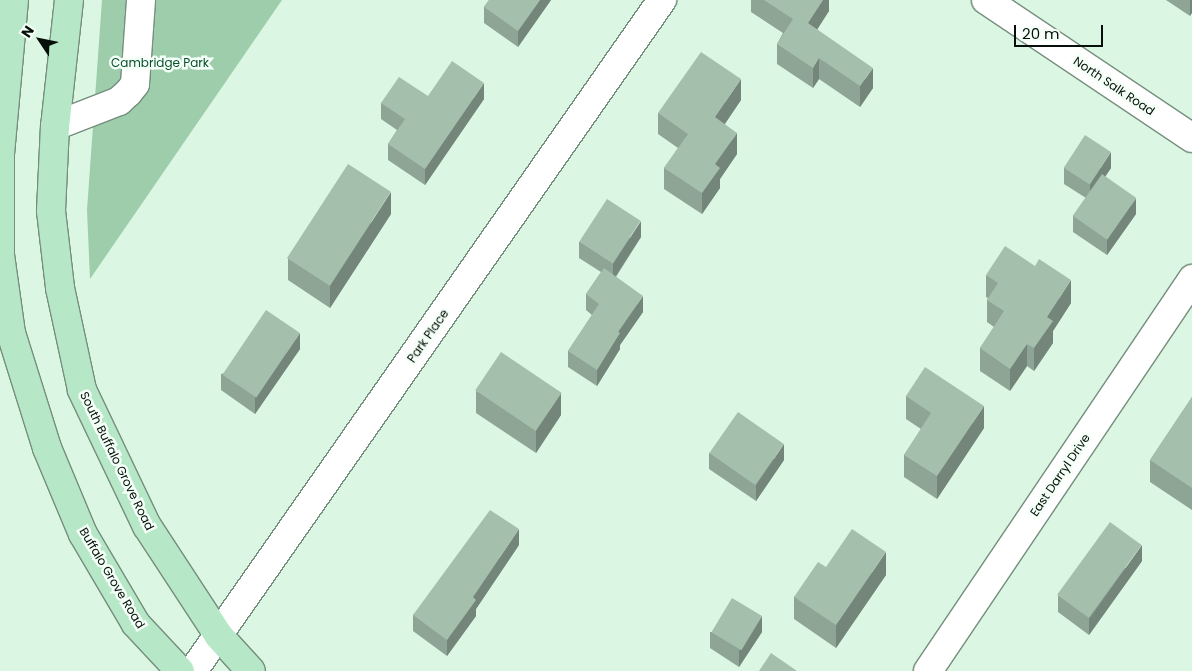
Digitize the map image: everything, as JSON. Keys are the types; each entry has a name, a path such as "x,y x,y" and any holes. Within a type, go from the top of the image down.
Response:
{"main road":[{"name":"Buffalo Grove Road","path":"14,0 0,155 0,255 11,333 47,448 83,534 136,624 180,671"},
{"name":"South Buffalo Grove Road","path":"69,0 55,126 51,211 60,288 82,390 147,526 219,636"},
{"path":"219,636 251,671"}],"street":[{"path":"55,126 119,101 135,84 141,0"},
{"name":"Park Place","path":"193,671 662,0"},
{"name":"North Salk Road","path":"986,0 1192,138"},
{"name":"East Darryl Drive","path":"928,671 1192,280"}],"green space":[{"name":"Cambridge Park","path":"102,0 282,0 90,279 87,210"}],"building":[{"path":"489,0 540,0 518,31 484,7"},
{"path":"764,0 823,0 808,23 873,68 860,86 819,58 813,68 777,44 793,19"},
{"path":"701,52 741,79 715,117 737,133 715,164 720,168 702,193 664,168 688,134 658,113"},
{"path":"452,61 484,83 425,169 388,144 405,119 381,103 399,77 428,96"},
{"path":"1085,135 1111,152 1090,185 1064,168"},
{"path":"348,164 391,192 330,286 287,258"},
{"path":"1102,174 1136,198 1107,240 1073,216"},
{"path":"607,199 641,221 613,264 579,242"},
{"path":"1005,246 1035,266 1039,259 1071,280 1047,317 1053,321 1034,348 1027,344 1010,369 980,348 1004,311 987,300 998,283 986,275"},
{"path":"604,268 643,296 618,332 620,333 597,370 568,351 599,304 586,294"},
{"path":"266,310 300,333 256,398 222,375"},
{"path":"501,352 562,393 536,431 475,390"},
{"path":"925,367 984,406 937,476 904,455 931,413 906,396"},
{"path":"1192,397 1192,488 1150,460"},
{"path":"738,412 784,444 755,485 709,453"},
{"path":"490,510 519,529 473,597 476,600 447,640 413,615"},
{"path":"1110,522 1142,545 1089,618 1057,595"},
{"path":"852,529 886,552 836,625 794,597 818,562 826,567"},
{"path":"732,598 762,616 741,650 711,632"},
{"path":"771,653 797,671 759,671"}]}
